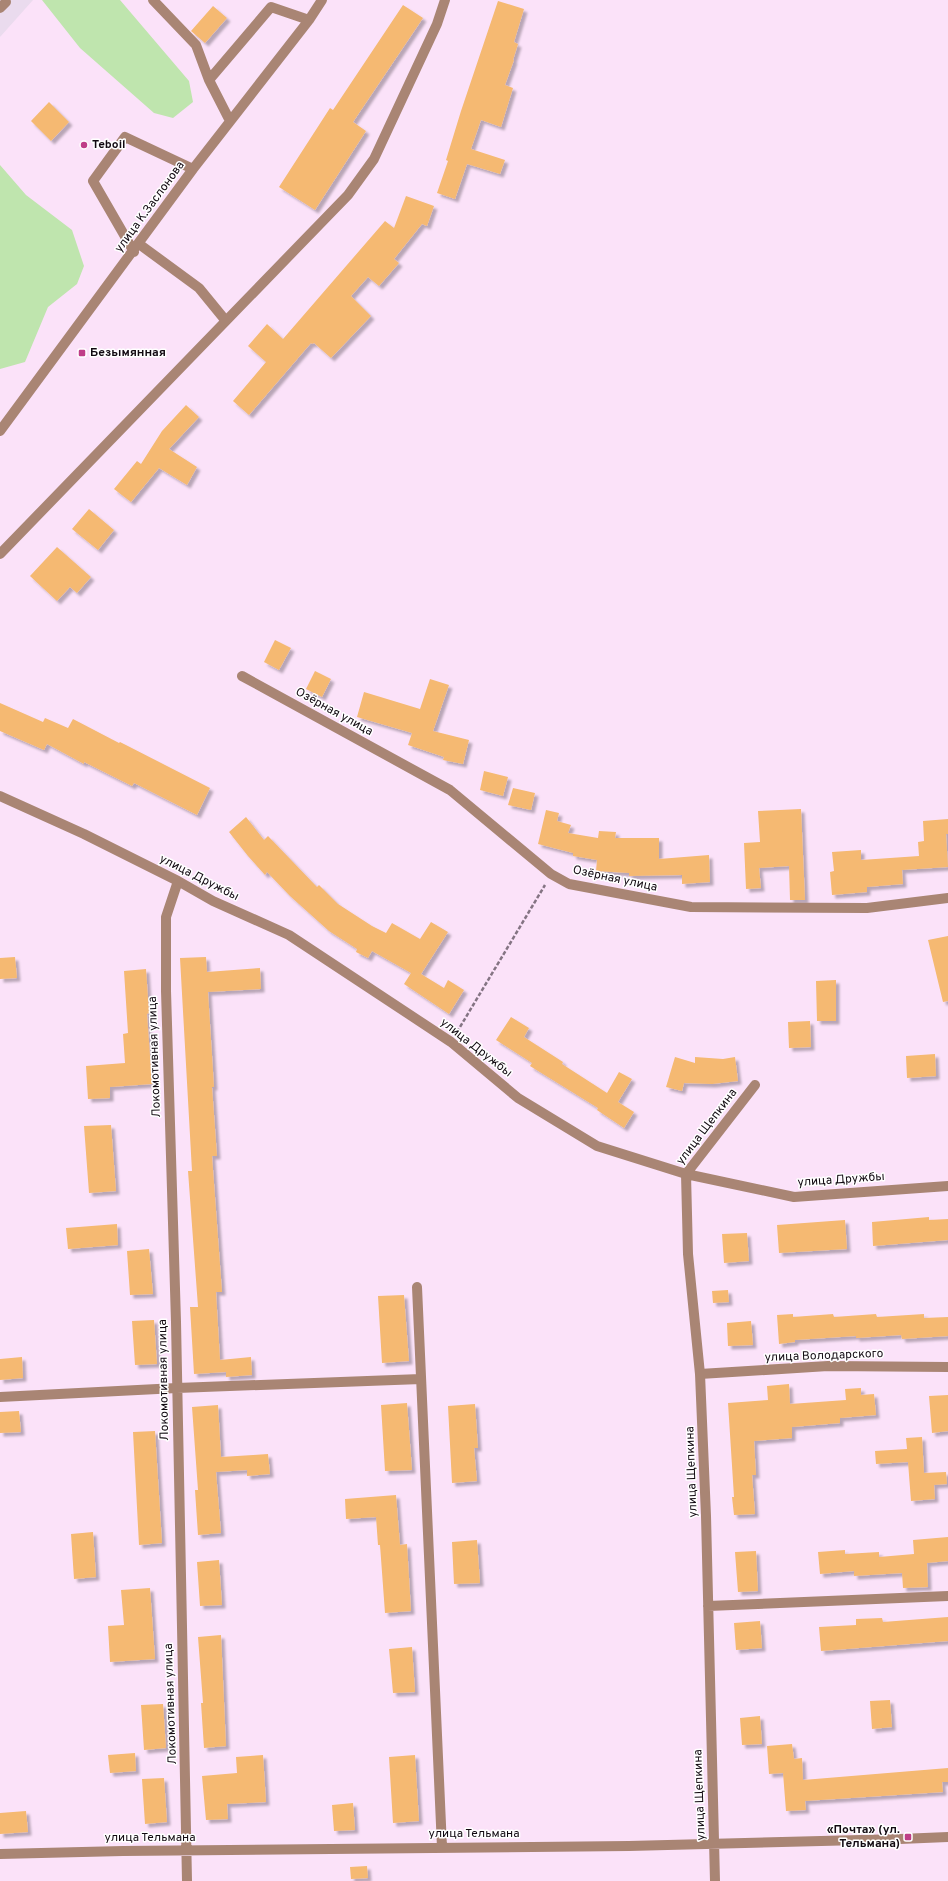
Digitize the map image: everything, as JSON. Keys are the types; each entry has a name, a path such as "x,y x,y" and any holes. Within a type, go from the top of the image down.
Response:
{"street":[{"path":"152,0 196,44 209,80 230,121"},
{"name":"улица К.Заслонова","path":"0,431 193,169 322,0"},
{"path":"0,554 348,195 374,159 437,24 445,0"},
{"path":"209,80 271,7 308,20"},
{"path":"193,169 125,137 93,182 136,248 199,288 226,321"},
{"name":"Озёрная улица","path":"242,676 450,790 551,874 569,884 691,907 867,908 948,898"},
{"name":"улица Дружбы","path":"0,796 84,834 178,881 213,901 289,935 451,1042 518,1098 597,1146 686,1174 794,1197 948,1186"},
{"name":"Локомотивная улица","path":"178,881 166,917 166,984 177,1388 187,1881"},
{"name":"улица Щепкина","path":"715,1881 706,1516 700,1374 688,1254 686,1174 755,1085"},
{"path":"417,1288 442,1847"},
{"name":"улица Володарского","path":"700,1374 828,1366 948,1367"},
{"path":"0,1397 177,1388 421,1379"},
{"path":"708,1606 948,1596"},
{"name":"улица Тельмана","path":"0,1854 714,1844 948,1837"}],"path":[{"path":"451,1042 551,874"}],"shaded area":[{"path":"0,0 33,0 0,37"}],"green space":[{"path":"42,0 120,0 189,81 193,102 173,118 154,113 80,48"},
{"path":"0,165 26,195 72,230 84,266 77,284 48,307 25,362 0,369"}],"building":[{"path":"498,1 524,9 514,42 518,44 514,60 505,85 513,88 501,127 481,120 471,149 505,160 500,174 467,164 455,199 437,193 448,161 446,160 461,111"},
{"path":"403,5 423,18 353,122 366,131 315,210 279,187 330,108 333,110"},
{"path":"213,6 227,18 205,43 191,31"},
{"path":"49,102 69,122 51,141 31,121"},
{"path":"406,196 434,206 427,226 422,224 394,259 399,263 379,286 368,277 351,296 371,316 331,358 314,343 311,343 249,415 233,401 266,362 248,346 267,324 283,339 385,221 394,228"},
{"path":"186,405 199,417 169,449 197,467 187,485 159,468 131,502 114,489 137,461 141,464 162,431"},
{"path":"89,509 114,530 98,550 72,529"},
{"path":"57,547 91,577 77,593 70,587 57,601 30,576"},
{"path":"275,640 291,648 279,670 264,662"},
{"path":"315,671 331,679 322,697 306,689"},
{"path":"430,679 449,685 433,731 469,740 463,764 443,760 444,757 408,745 412,733 357,717 364,692 420,709"},
{"path":"0,703 43,722 45,718 68,728 73,719 210,788 197,815 134,783 132,786 84,762 84,764 47,744 44,750 0,731"},
{"path":"484,771 508,777 503,796 480,790"},
{"path":"513,788 535,793 531,810 508,805"},
{"path":"801,809 805,900 790,900 789,866 759,868 761,888 746,889 744,843 760,842 758,811"},
{"path":"546,810 559,813 557,821 571,825 568,833 598,838 599,831 616,832 615,838 659,838 659,859 709,855 710,882 682,884 682,875 629,876 629,873 596,871 597,860 573,856 573,853 538,844"},
{"path":"246,817 264,840 268,836 317,887 319,885 338,904 372,926 386,933 392,923 420,939 431,922 448,932 421,974 444,988 448,980 464,990 449,1014 404,984 411,973 372,951 368,958 356,952 357,949 329,931 290,896 267,872 265,875 229,832"},
{"path":"948,819 948,834 946,834 948,867 902,870 903,884 867,887 867,892 832,895 830,872 834,871 832,852 861,850 861,860 919,856 918,842 924,841 923,821"},
{"path":"948,936 948,1001 943,1002 928,940"},
{"path":"15,957 17,978 0,979 0,958"},
{"path":"206,957 207,972 260,968 261,989 208,992 214,1087 212,1087 217,1156 212,1156 222,1292 216,1292 220,1360 251,1357 252,1375 226,1377 226,1372 194,1374 190,1307 198,1307 188,1171 192,1171 180,958"},
{"path":"146,969 149,1013 147,1014 152,1084 110,1087 110,1098 88,1099 86,1066 125,1063 123,1034 128,1033 124,971"},
{"path":"836,980 836,1021 817,1021 816,981"},
{"path":"511,1017 529,1028 524,1037 607,1093 619,1072 632,1079 618,1102 634,1112 624,1128 597,1110 598,1108 530,1066 532,1063 496,1040"},
{"path":"810,1021 811,1047 789,1048 788,1022"},
{"path":"935,1054 936,1076 907,1078 906,1056"},
{"path":"675,1057 695,1063 695,1057 723,1059 735,1057 738,1081 712,1084 684,1083 682,1091 666,1087"},
{"path":"111,1125 116,1191 89,1193 84,1126"},
{"path":"929,1217 929,1220 948,1219 948,1240 873,1246 872,1222"},
{"path":"845,1220 847,1249 779,1253 777,1225"},
{"path":"117,1224 118,1245 68,1249 66,1228"},
{"path":"747,1233 749,1261 724,1263 722,1234"},
{"path":"149,1249 153,1294 130,1295 127,1251"},
{"path":"728,1290 729,1302 713,1303 712,1291"},
{"path":"404,1295 409,1361 382,1363 378,1296"},
{"path":"793,1314 793,1317 833,1314 834,1317 876,1314 877,1317 924,1314 924,1318 948,1317 948,1336 902,1339 901,1335 856,1338 856,1336 795,1340 795,1342 779,1344 777,1315"},
{"path":"154,1320 157,1364 135,1365 132,1321"},
{"path":"751,1321 753,1345 728,1346 727,1323"},
{"path":"22,1357 23,1378 0,1380 0,1359"},
{"path":"789,1384 790,1404 846,1400 845,1389 861,1388 861,1395 874,1394 876,1415 840,1418 840,1423 792,1427 792,1438 754,1441 756,1475 752,1475 755,1514 734,1515 728,1403 768,1400 767,1386"},
{"path":"948,1395 948,1431 932,1433 929,1396"},
{"path":"407,1403 412,1470 385,1471 381,1405"},
{"path":"475,1404 478,1448 474,1448 477,1481 452,1483 448,1406"},
{"path":"218,1405 221,1457 268,1454 270,1474 247,1476 247,1470 216,1472 221,1533 198,1535 195,1490 198,1490 192,1407"},
{"path":"19,1411 21,1432 0,1433 0,1412"},
{"path":"155,1431 162,1543 139,1545 133,1432"},
{"path":"922,1437 924,1473 946,1472 947,1484 934,1485 935,1499 911,1501 908,1462 876,1464 875,1451 907,1449 906,1438"},
{"path":"396,1495 400,1545 407,1544 411,1611 385,1613 380,1545 378,1545 376,1517 346,1519 345,1499"},
{"path":"93,1532 96,1577 74,1579 71,1534"},
{"path":"948,1537 948,1561 927,1563 928,1587 903,1588 902,1573 854,1576 854,1571 820,1574 818,1552 845,1550 845,1554 879,1552 879,1557 914,1554 913,1540"},
{"path":"477,1540 480,1583 454,1584 452,1542"},
{"path":"756,1551 758,1591 738,1592 735,1552"},
{"path":"219,1560 222,1605 200,1606 197,1562"},
{"path":"150,1588 155,1659 110,1662 108,1626 124,1625 121,1590"},
{"path":"948,1617 948,1641 821,1651 819,1627 856,1625 856,1619 882,1618 883,1622"},
{"path":"760,1621 762,1648 736,1650 734,1623"},
{"path":"221,1635 226,1746 204,1748 201,1703 203,1703 198,1637"},
{"path":"412,1647 415,1692 393,1693 389,1649"},
{"path":"890,1700 892,1727 872,1729 870,1701"},
{"path":"163,1704 166,1748 144,1750 141,1705"},
{"path":"760,1716 762,1744 742,1745 740,1718"},
{"path":"792,1744 794,1759 802,1758 803,1780 948,1768 948,1782 942,1782 943,1792 805,1801 806,1810 786,1811 783,1773 769,1774 767,1746"},
{"path":"135,1753 136,1771 110,1773 108,1755"},
{"path":"263,1755 266,1802 227,1804 228,1819 206,1820 202,1776 237,1773 236,1757"},
{"path":"415,1755 419,1821 393,1823 389,1757"},
{"path":"164,1778 167,1822 145,1824 142,1779"},
{"path":"353,1803 355,1830 334,1831 332,1805"},
{"path":"26,1811 28,1832 0,1834 0,1813"},
{"path":"367,1866 368,1878 351,1879 350,1867"}],"place":[{"name":"Teboil","path":"84,145"},
{"name":"Безымянная","path":"82,353"},
{"name":"«Почта» (ул. Тельмана)","path":"908,1837"}]}
